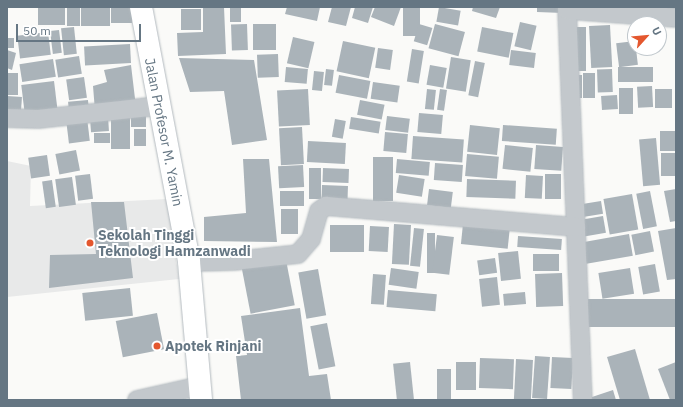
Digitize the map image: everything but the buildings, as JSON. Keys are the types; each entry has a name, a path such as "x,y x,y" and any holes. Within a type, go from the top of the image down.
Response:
{"main road":[{"name":"Jalan Profesor M. Yamin","path":"141,7 158,106 188,262 200,393"}],"street":[{"path":"583,400 568,9 676,18"},
{"path":"7,118 46,119 158,106"},
{"path":"188,262 233,261 298,254 311,238 319,211 326,206 576,227"},
{"path":"137,400 200,393"}],"shaded area":[{"name":"Sekolah Tinggi Teknologi Hamzanwadi","path":"7,161 31,166 30,206 167,199 179,279 7,297"}],"place":[{"name":"Sekolah Tinggi Teknologi Hamzanwadi","path":"90,243"},
{"name":"Apotek Rinjani","path":"157,346"}]}
